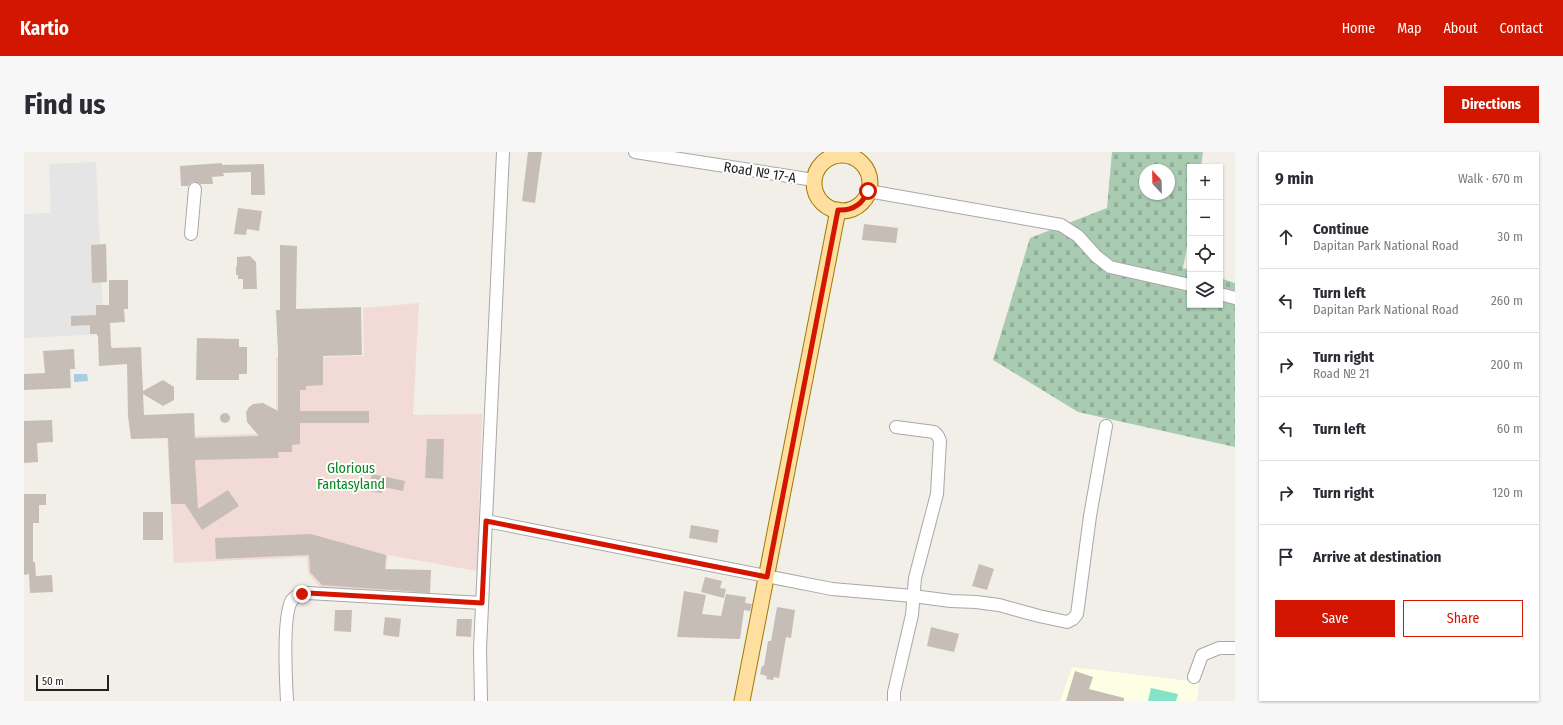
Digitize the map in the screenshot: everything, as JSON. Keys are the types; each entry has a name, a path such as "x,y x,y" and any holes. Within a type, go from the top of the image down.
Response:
{"main road":[{"path":"848,154 864,166 869,178 866,197 857,207 844,211 826,206 818,198 814,180 819,168 828,159 848,154"},
{"path":"742,701 838,210"}],"street":[{"path":"481,701 480,649 503,152"},
{"name":"Road № 17-A","path":"635,152 814,180"},
{"path":"191,234 195,189"},
{"path":"868,191 1061,226 1078,236 1096,256 1110,267 1187,284"},
{"path":"1223,295 1235,298"},
{"path":"486,521 832,589 999,605 1067,622 1073,620 1077,614 1090,516 1106,426"},
{"path":"894,701 894,692 912,615 916,578 937,494 940,441 934,432 896,427"},
{"path":"287,701 286,630 289,606 292,600 297,596 308,593 482,603"},
{"path":"1194,677 1202,655 1219,648 1235,648"}],"shaded area":[{"path":"96,162 104,334 24,338 24,214 51,213 49,164"},
{"name":"Glorious Fantasyland","path":"419,303 413,415 482,414 477,571 388,555 383,591 321,588 308,573 307,557 174,563 167,437 276,433 276,358 364,356 363,308"},
{"path":"1072,667 1199,682 1197,701 1060,701"}],"green space":[{"path":"1112,152 1203,152 1201,164 1187,164 1187,246 1183,268 1187,269 1187,308 1223,308 1223,279 1235,283 1235,447 1078,412 993,360 1030,238 1107,208"},
{"path":"1151,688 1178,694 1176,701 1148,701"}],"water":[{"path":"74,374 87,374 88,381 74,382"}],"building":[{"path":"528,152 542,152 535,203 522,201"},
{"path":"222,163 222,165 264,164 265,195 251,195 251,172 223,173 224,176 212,177 213,184 192,182 188,186 181,186 180,166"},
{"path":"238,208 262,211 259,231 247,229 246,235 234,234"},
{"path":"864,224 898,228 896,243 862,240"},
{"path":"106,244 107,282 92,283 91,245"},
{"path":"280,245 297,246 296,309 361,307 362,355 323,356 323,385 306,386 306,390 300,390 300,411 369,411 369,423 300,423 300,444 292,445 292,452 278,452 279,458 195,460 198,509 228,490 239,506 202,530 185,504 171,504 168,438 131,439 128,416 127,364 99,366 97,334 90,334 90,325 71,326 71,316 96,315 96,305 109,305 109,280 128,280 128,309 124,309 125,322 110,323 111,346 112,348 141,347 143,391 163,380 174,387 174,400 163,406 143,394 144,415 194,413 195,438 259,436 247,422 246,412 249,407 253,404 263,403 278,411 276,310 280,310"},
{"path":"250,256 256,262 257,289 243,289 243,279 238,279 238,275 236,275 237,257"},
{"path":"197,338 239,339 239,347 247,347 247,374 239,374 239,380 196,380"},
{"path":"74,349 75,369 70,369 71,388 24,390 24,374 45,373 43,351"},
{"path":"225,413 230,418 225,423 220,418"},
{"path":"52,420 53,442 37,443 38,462 24,463 24,421"},
{"path":"427,439 444,439 443,479 425,478"},
{"path":"372,474 405,481 403,491 383,487 382,493 368,491"},
{"path":"24,494 46,494 46,505 39,505 39,523 33,523 33,562 35,562 36,576 52,575 53,592 30,593 29,574 24,575"},
{"path":"143,512 163,512 163,540 143,540"},
{"path":"691,525 719,530 717,543 689,538"},
{"path":"311,534 386,555 385,569 431,570 430,593 322,585 310,572 309,555 216,559 215,538"},
{"path":"979,564 994,569 987,590 972,586"},
{"path":"705,577 722,581 720,588 726,589 724,598 701,592"},
{"path":"684,591 706,595 702,614 721,616 726,594 746,597 745,603 752,604 750,611 744,610 740,639 677,637"},
{"path":"777,607 795,610 791,638 786,637 779,678 774,677 773,680 766,679 767,676 760,674 762,666 764,666 768,641 771,641"},
{"path":"335,610 352,610 351,632 334,631"},
{"path":"385,617 401,619 399,637 383,635"},
{"path":"457,619 472,619 471,637 456,636"},
{"path":"931,627 959,634 954,652 927,646"},
{"path":"1075,671 1093,677 1089,689 1124,698 1124,701 1066,701"}],"route":[{"path":"302,594 308,593 482,603 486,521 767,577 838,210 844,211 857,207 866,197 868,191"}]}
